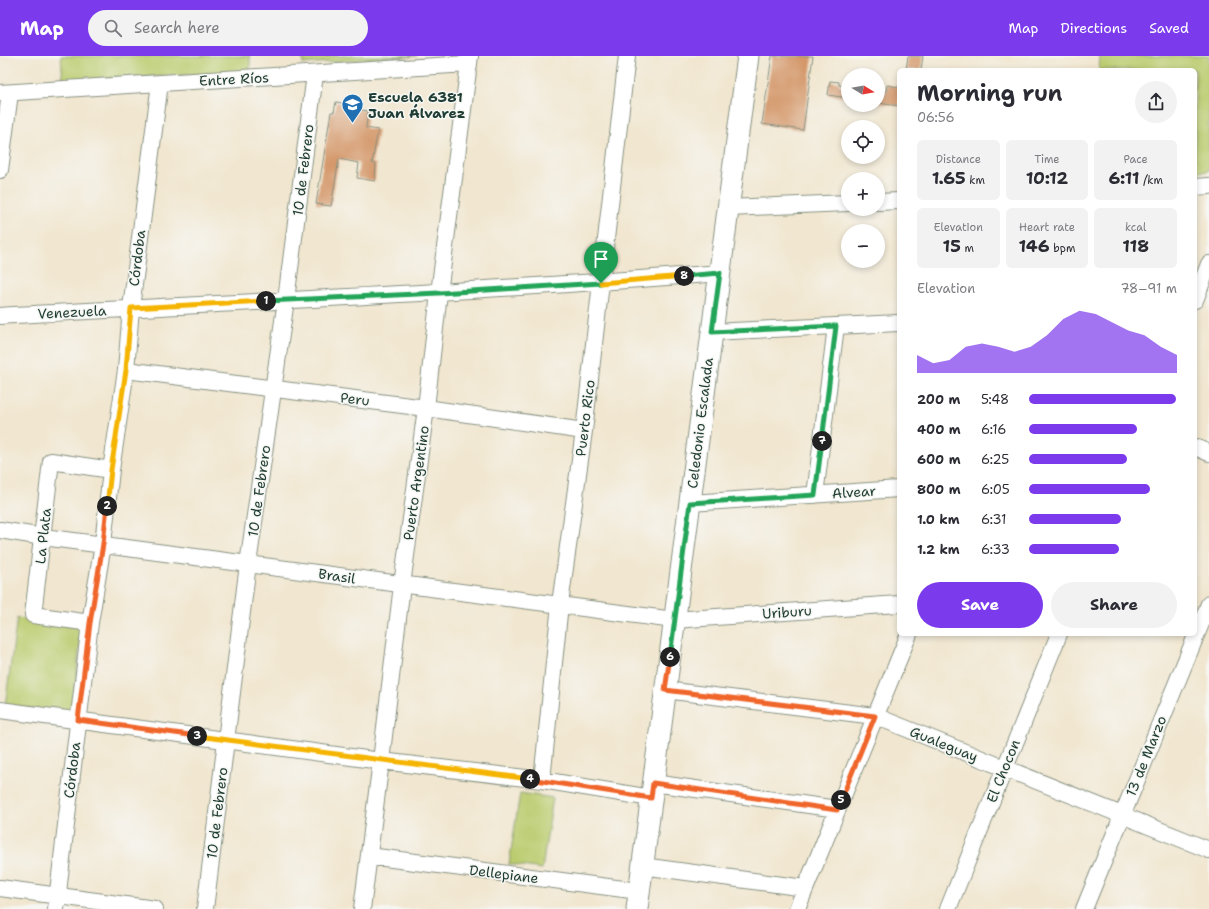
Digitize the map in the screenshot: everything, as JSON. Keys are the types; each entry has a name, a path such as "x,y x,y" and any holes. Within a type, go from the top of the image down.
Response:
{"main road":[{"name":"Celedonio Escalada","path":"638,900 748,56"}],"street":[{"name":"Puerto Rico","path":"542,780 560,604 584,430 627,56"},
{"name":"Entre Ríos","path":"5,93 315,74 469,60"},
{"name":"Puerto Argentino","path":"362,909 469,60"},
{"name":"10 de Febrero","path":"205,909 248,564 274,389 315,74"},
{"name":"Córdoba","path":"57,902 90,623 103,544 111,470 126,370 131,308 160,83"},
{"path":"0,170 5,93"},
{"path":"1197,187 1209,186"},
{"path":"885,202 897,201"},
{"path":"728,208 841,203"},
{"path":"1197,295 1209,264"},
{"name":"Venezuela","path":"0,316 439,293 601,283 720,273"},
{"path":"712,332 897,322"},
{"path":"815,495 836,326"},
{"name":"Peru","path":"126,370 426,408 584,430"},
{"path":"1197,448 1209,453"},
{"name":"La Plata","path":"90,623 33,615 43,537 50,461 111,470"},
{"name":"Alvear","path":"690,503 897,489"},
{"name":"Brasil","path":"0,530 402,585 560,604 674,620"},
{"name":"Uriburu","path":"674,620 897,604"},
{"name":"13 de Marzo","path":"1197,633 1209,604"},
{"path":"797,909 908,636"},
{"name":"El Chocon","path":"948,909 1059,636"},
{"name":"13 de Marzo","path":"1084,909 1196,636"},
{"name":"Gualeguay","path":"665,690 875,716 1209,850"},
{"path":"0,710 542,780 837,810"},
{"name":"Dellepiane","path":"369,856 638,900"},
{"path":"642,866 805,888"},
{"path":"0,888 57,902 155,909"}],"green space":[{"path":"61,56 250,56 250,72 63,81"},
{"path":"303,56 417,56 303,64"},
{"path":"1100,56 1209,56 1209,171 1197,172 1197,68 1099,68"},
{"path":"17,618 82,627 72,713 5,706"},
{"path":"520,793 553,798 542,869 509,864"}],"building":[{"path":"772,56 813,56 803,130 762,124"},
{"path":"908,56 923,56 921,68 906,68"},
{"path":"830,81 839,82 839,85 841,85 841,97 828,95"},
{"path":"887,85 897,87 897,106 885,104 885,92"},
{"path":"336,102 355,105 354,109 368,111 366,128 378,130 372,163 376,164 375,181 357,178 359,163 339,159 331,206 316,204 331,112 334,112"}],"place":[{"name":"Escuela 6381 Juan Álvarez","path":"352,124"}],"route":[{"path":"720,273 712,332 836,326 815,495 690,503 665,690 875,716 837,810 653,783 651,798 542,780 78,720 90,623 103,544 111,470 126,370 131,308 439,293 601,283 720,273"}]}
